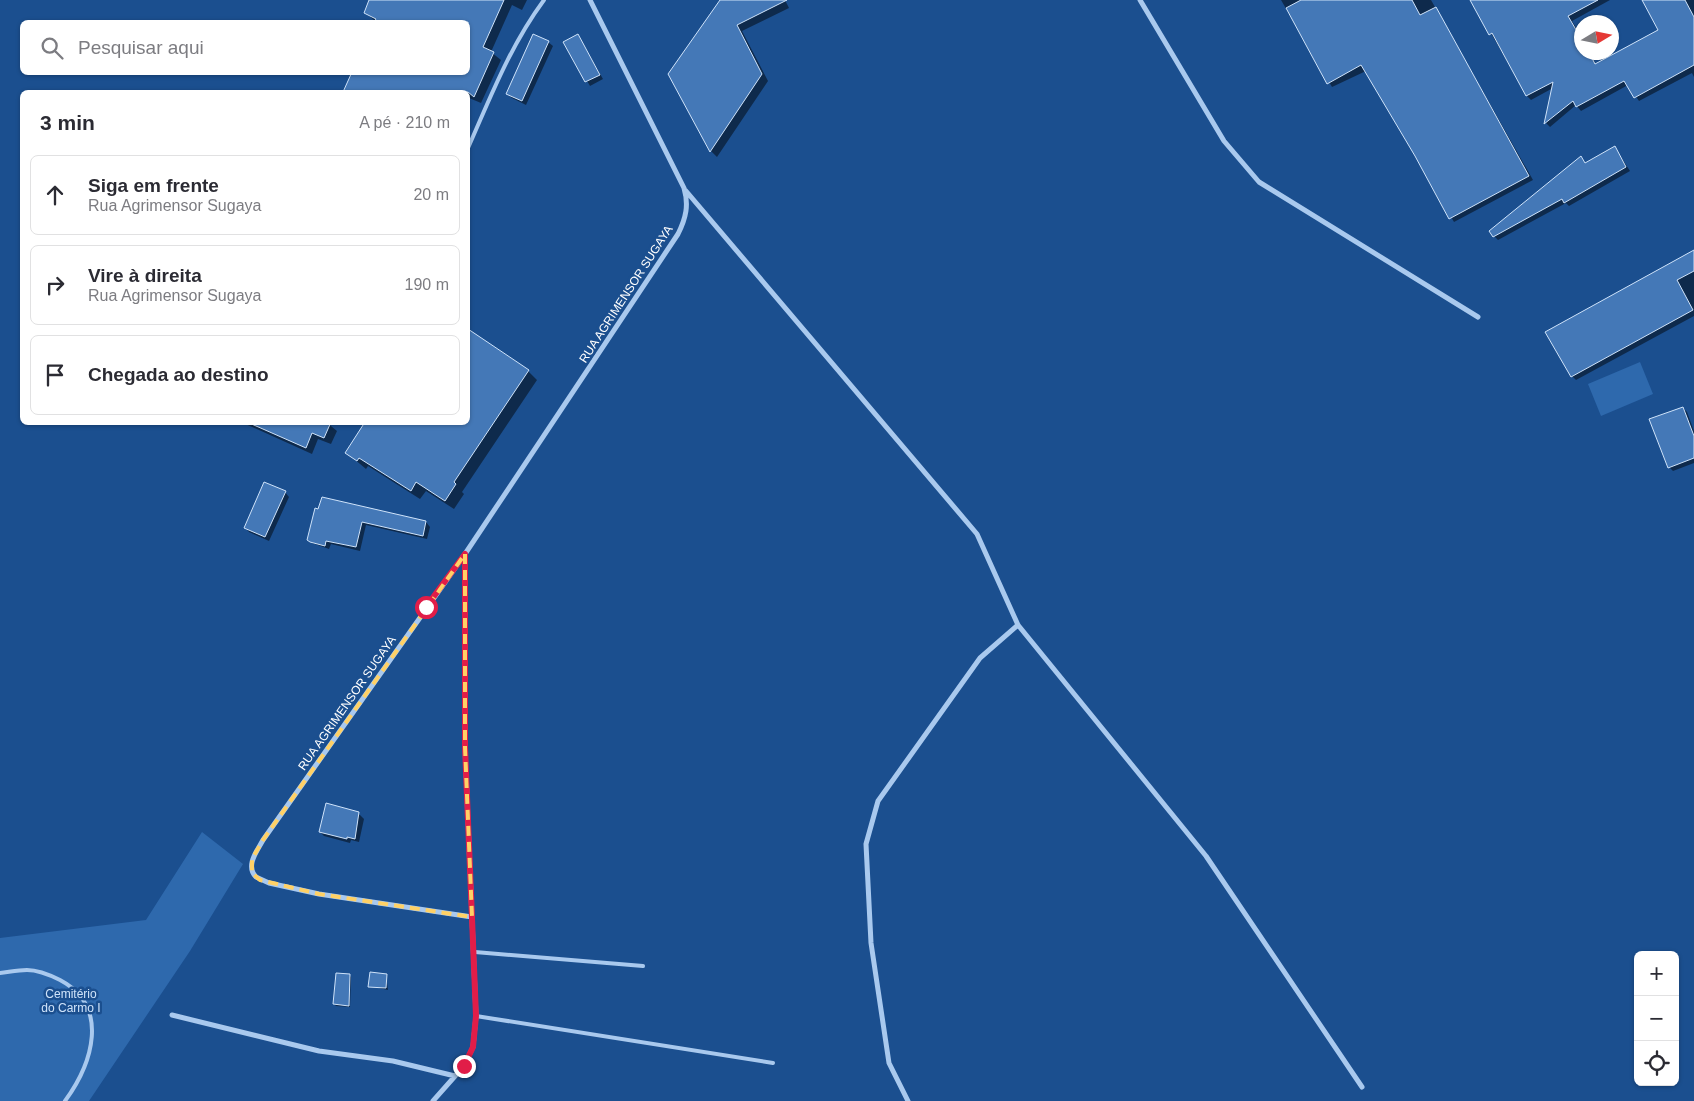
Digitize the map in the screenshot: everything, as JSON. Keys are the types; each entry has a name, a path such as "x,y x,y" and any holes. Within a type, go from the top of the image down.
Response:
{"street":[{"name":"RUA AGRIMENSOR SUGAYA","path":"472,917 319,894 269,883 256,877 251,867 252,859 263,840 465,554 678,234 685,219 687,204 684,188 590,0"},
{"path":"1140,0 1224,141 1259,182 1478,317"},
{"path":"684,188 976,534 1018,625 1206,856 1362,1087"},
{"path":"432,1101 464,1066 473,1047 476,1016 475,952 465,747 465,554"},
{"path":"908,1101 889,1063 871,943 866,844 878,801 980,658 1018,625"},
{"path":"172,1015 319,1051 393,1062 455,1076"}],"lane":[{"path":"470,143 505,62 522,29 544,0"},
{"path":"475,952 643,966"},
{"path":"0,973 29,970 49,974 67,984 80,995 90,1011 90,1050 85,1068 65,1101"},
{"path":"476,1016 773,1063"}],"highlighted area":[{"path":"465,554 465,747 472,917 319,894 260,880 252,873 252,859 263,840"}],"green space":[{"path":"1640,362 1653,394 1601,416 1588,384"},
{"name":"Cemitério do Carmo I","path":"202,832 243,864 190,951 89,1101 0,1101 0,938 146,920"}],"building":[{"path":"369,0 504,0 483,47 494,52 474,97 470,94 470,90 344,90 351,75 470,75 470,20 375,20 364,13"},
{"path":"720,0 787,0 737,25 762,74 710,152 668,74"},
{"path":"1301,0 1412,0 1420,15 1436,7 1529,176 1449,219 1415,156 1361,65 1327,84 1286,8"},
{"path":"1470,0 1598,0 1568,16 1574,26 1574,60 1593,60 1595,64 1602,60 1619,60 1619,51 1658,30 1642,0 1685,0 1694,17 1694,65 1634,98 1624,81 1576,107 1573,101 1544,124 1553,82 1526,96 1492,33 1489,35"},
{"path":"533,34 549,41 522,101 506,94"},
{"path":"578,34 600,75 585,82 563,42"},
{"path":"1615,146 1626,167 1564,203 1562,199 1493,237 1489,231 1581,156 1585,163"},
{"path":"1694,250 1694,271 1677,280 1693,310 1571,377 1545,332"},
{"path":"470,330 529,370 454,482 456,484 445,501 416,482 411,491 359,458 357,461 345,453 363,425 470,425"},
{"path":"1683,407 1694,436 1694,458 1668,468 1649,419"},
{"path":"254,425 330,425 324,438 312,433 306,448"},
{"path":"264,482 286,491 265,537 244,528"},
{"path":"322,497 426,521 423,536 362,522 356,547 326,541 325,546 310,542 307,540 315,508 318,509"},
{"path":"326,803 359,812 355,839 347,837 347,839 319,832"},
{"path":"370,972 387,974 386,988 368,987"},
{"path":"336,973 350,974 349,1006 333,1004"}],"route":[{"path":"426,607 465,554 465,747 475,952 476,1016 473,1047 464,1066"}]}
